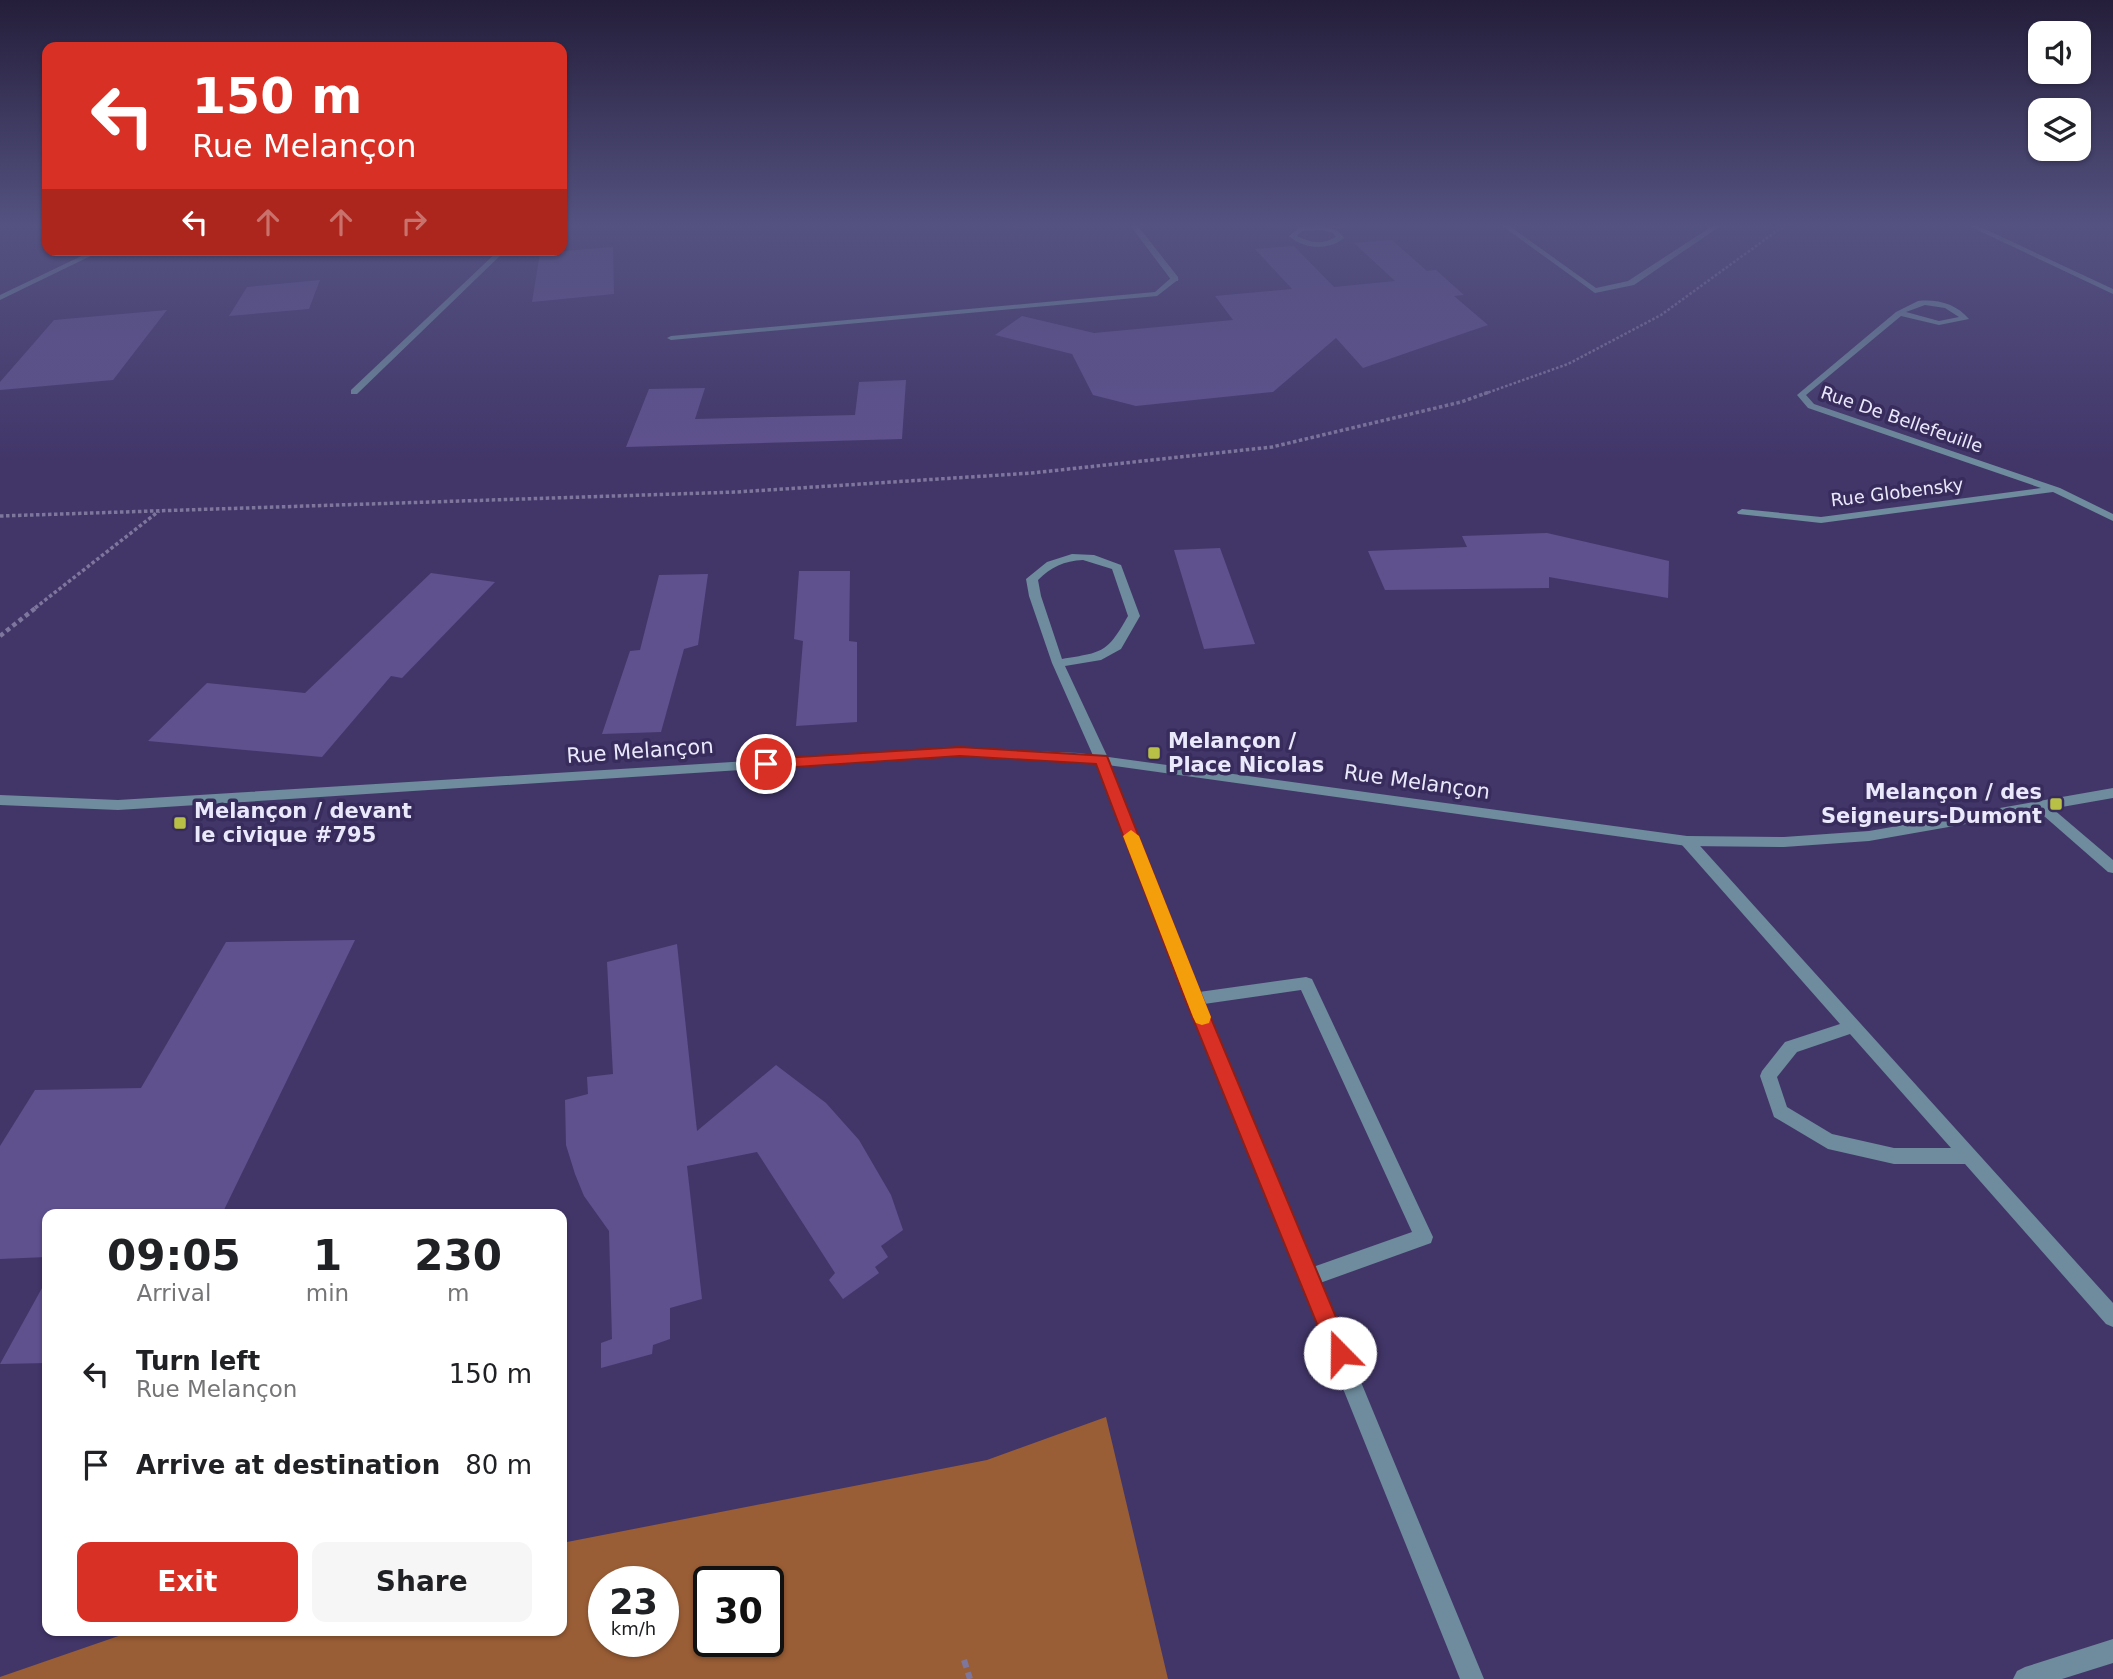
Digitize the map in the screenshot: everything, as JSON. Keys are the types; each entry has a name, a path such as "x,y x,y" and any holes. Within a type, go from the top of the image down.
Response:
{"street":[{"path":"354,392 447,303"},
{"path":"671,338 1054,303"},
{"name":"Rue De Bellefeuille","path":"1900,313 1938,323 1965,319 1958,310 1940,304 1912,305 1900,313 1801,395 1811,406 2056,490 2113,518"},
{"name":"Rue Globensky","path":"1742,512 1821,520 2056,490"},
{"path":"1058,663 1097,657 1117,646 1134,616 1117,567 1100,558 1073,555 1045,564 1032,579 1035,596 1058,663 1102,760 1194,999 1310,1277 1472,1679"},
{"name":"Rue Melançon","path":"0,800 118,805 960,751 1102,760 1687,841 1784,842 1868,836 2113,793"},
{"path":"2041,806 2113,868"},
{"path":"1687,841 2113,1317"},
{"path":"1194,999 1306,984 1424,1237 1310,1277"},
{"path":"1853,1026 1791,1047 1768,1076 1780,1112 1828,1141 1894,1156 1970,1156"},
{"path":"2025,1679 2113,1651"}],"path":[{"path":"0,516 737,492 1032,472 1272,447 1461,402 1568,364 1661,315 1677,303"},
{"path":"0,636 159,511"},
{"path":"964,1660 970,1679"}],"shaded area":[{"path":"1106,1417 1168,1679 0,1679 119,1636 567,1636 567,1542 987,1460"}],"building":[{"path":"237,303 311,303 309,309 229,316"},
{"path":"1221,303 1463,303 1488,325 1363,368 1336,338 1273,392 1136,406 1093,395 1072,354 995,335 1022,316 1094,333 1233,320"},
{"path":"167,310 113,380 0,390 0,382 54,320"},
{"path":"906,380 902,439 626,447 649,389 705,388 695,419 855,415 859,382"},
{"path":"1547,533 1669,561 1668,598 1549,577 1549,588 1385,590 1368,551 1467,547 1462,536"},
{"path":"1220,548 1255,644 1204,649 1174,550"},
{"path":"799,571 850,571 849,641 857,642 857,722 796,726 803,641 794,639"},
{"path":"431,573 495,582 402,678 391,676 322,757 148,741 207,683 305,693"},
{"path":"708,574 698,645 684,649 661,732 602,734 630,651 640,650 659,575"},
{"path":"355,940 224,1209 42,1209 42,1257 0,1259 0,1146 35,1090 141,1088 226,942"},
{"path":"677,944 697,1131 776,1065 826,1103 859,1140 891,1195 903,1230 881,1246 888,1257 875,1267 879,1273 843,1299 829,1280 835,1273 757,1152 687,1166 702,1299 670,1308 670,1339 653,1345 652,1354 601,1368 601,1343 612,1339 609,1231 584,1196 575,1174 566,1145 565,1100 588,1094 587,1077 613,1074 607,962"},
{"path":"42,1288 42,1363 0,1364"}],"slow traffic":[{"path":"1131,836 1202,1017"}],"place":[{"name":"Melançon / Place Nicolas","path":"1154,753"},
{"name":"Melançon / des Seigneurs-Dumont","path":"2056,804"},
{"name":"Melançon / devant le civique #795","path":"180,823"}],"route":[{"path":"766,764 960,751 1102,760 1194,999 1340,1353"}]}
